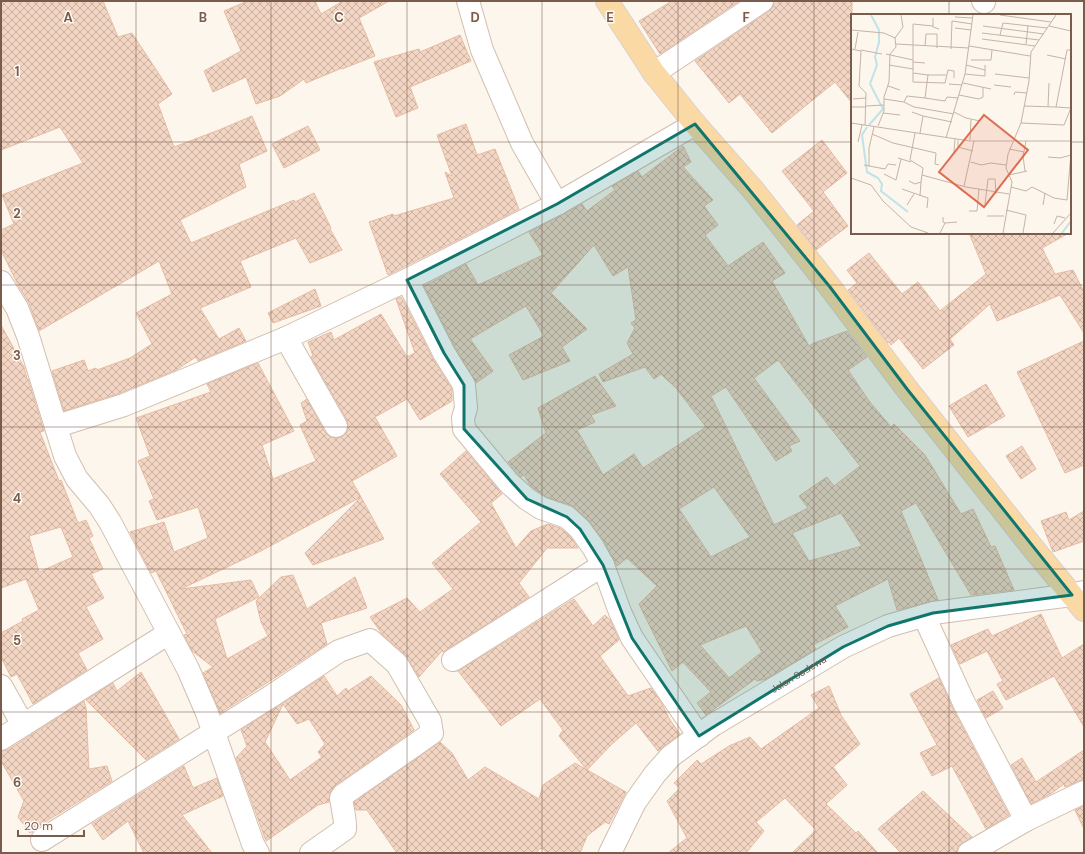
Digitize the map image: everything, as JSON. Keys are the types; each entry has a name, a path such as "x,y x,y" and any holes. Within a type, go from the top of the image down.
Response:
{"main road":[{"path":"607,1 654,73 792,239 982,484 1080,599"}],"street":[{"path":"468,1 482,50 522,143 557,204"},
{"path":"654,73 762,1"},
{"path":"57,426 124,405 286,338 408,280 557,204 695,124"},
{"path":"408,280 444,353 464,385 466,408 462,418 464,428 509,483 542,508 567,517 580,529 593,547 603,565 620,612 632,638 699,736"},
{"path":"1,282 17,308 28,336 65,456 77,479 99,505 110,522 188,668 214,732 253,844 258,853"},
{"path":"286,338 336,426"},
{"path":"453,660 603,565"},
{"name":"Jalan Sadewa","path":"611,853 635,802 655,774 671,756 714,725 843,647 888,626 933,613 1051,598 1080,599"},
{"path":"924,616 964,702 1026,820"},
{"path":"1,739 169,632"},
{"path":"42,840 270,697 340,651 370,640 397,664 430,721 432,733 343,795 341,798 342,812 346,824 345,829 311,853"},
{"path":"1,686 23,725"},
{"path":"969,853 1026,820 1084,792"}],"highlighted area":[{"path":"695,124 830,287 907,389 1072,595 933,613 888,626 843,647 699,736 632,638 603,565 580,529 567,517 527,499 464,429 464,385 444,353 407,280 557,204"}],"building":[{"path":"1,1 103,1 118,37 132,33 172,94 158,104 174,147 252,116 267,151 239,164 246,187 180,220 191,243 314,193 331,228 330,229 342,250 310,263 296,238 240,261 251,287 200,308 219,339 239,328 246,341 198,361 196,357 176,370 120,393 64,411 52,371 84,360 88,371 96,368 97,370 130,358 152,344 136,313 172,294 159,261 39,331 29,303 18,285 1,250 1,230 14,224 2,195 83,163 60,127 1,150"},
{"path":"248,1 315,1 321,14 343,1 389,1 359,18 375,56 306,83 304,79 280,96 256,104 246,77 213,92 204,71 241,51 224,11"},
{"path":"672,1 739,1 660,54 639,21"},
{"path":"774,1 852,1 851,102 835,82 772,133 740,94 729,103 695,61 773,7"},
{"path":"460,35 471,61 410,87 418,108 396,117 374,62 419,49 420,52"},
{"path":"466,124 477,155 495,149 519,209 388,275 369,222 454,198 445,172 452,176 437,135"},
{"path":"308,126 320,150 284,168 272,144"},
{"path":"822,140 847,173 823,192 848,226 816,250 797,225 814,211 782,171"},
{"path":"683,146 691,162 683,167 713,200 704,206 718,225 705,235 728,266 763,242 785,273 772,281 809,346 847,331 867,357 848,370 869,401 891,427 894,424 925,455 961,514 973,509 991,547 995,546 1014,590 971,595 916,503 901,511 938,600 897,610 888,579 835,606 848,627 813,645 816,649 766,679 757,681 755,679 706,715 697,703 711,692 683,662 672,671 639,604 657,586 627,558 617,566 604,541 588,520 571,505 546,497 530,485 524,475 521,477 508,462 546,433 538,408 595,376 616,406 591,415 595,422 577,430 603,475 634,454 643,468 706,427 676,388 661,374 654,379 645,367 603,382 599,374 633,354 627,343 635,328 631,323 636,320 628,267 613,276 594,245 551,293 587,329 562,347 570,361 523,380 509,355 544,336 526,306 470,339 493,371 476,383 455,347 424,286 466,264 478,285 543,255 529,232 582,204 587,211 615,190 612,186 638,171 642,177","holes":["778,360 860,466 834,486 827,477 799,496 808,508 774,525 711,396 726,387 776,461 792,451 789,446 800,441 754,378","714,487 750,537 711,557 679,509","841,513 862,546 809,561 792,533","746,626 762,652 729,678 700,645"]},
{"path":"969,234 1067,234 1042,248 1055,274 1073,270 1084,292 1084,333 1060,295 997,321 990,304 950,339 954,345 923,369 899,338 891,345 889,342 888,343 848,290 857,283 847,270 869,253 902,294 918,282 940,311 986,274"},
{"path":"315,289 321,306 273,323 268,313"},
{"path":"401,297 433,359 452,389 452,401 420,420 407,399 375,417 397,456 352,481 361,497 261,551 181,589 251,580 259,597 215,619 227,659 268,636 261,622 256,601 281,577 293,575 307,609 355,577 367,608 321,623 327,644 220,713 203,673 213,667 192,651 184,635 187,634 156,571 151,573 130,532 164,522 174,552 208,538 198,507 157,520 149,501 154,499 138,461 150,456 136,418 211,392 207,384 258,363 294,431 262,445 273,479 316,461 300,425 307,421 301,403 307,399 325,432 330,437 342,437 347,432 348,426 347,420 311,357 313,356 308,342 331,332 334,340 381,314 407,357 415,353 396,299"},
{"path":"1,325 24,367 44,431 40,432 59,481 61,480 78,523 86,520 93,536 89,538 103,569 91,574 104,598 86,607 103,639 78,653 87,670 33,704 17,674 11,677 1,657 1,633 39,610 26,579 1,588","holes":["61,527 73,557 39,572 29,536"]},
{"path":"1084,341 1084,465 1065,473 1017,372"},
{"path":"986,384 1005,416 968,437 949,406"},
{"path":"1022,446 1036,469 1021,479 1006,456"},
{"path":"466,451 502,494 491,503 516,548 531,531 548,524 560,528 571,537 578,548 547,548 519,583 529,597 443,652 442,651 419,677 405,655 382,634 370,617 407,598 420,612 453,589 432,563 481,522 440,474"},
{"path":"361,497 384,539 313,565 305,553"},
{"path":"1084,511 1084,541 1053,552 1041,521 1066,512 1069,520"},
{"path":"574,599 593,626 605,615 610,620 619,640 600,656 628,696 651,688 680,734 658,751 636,723 612,744 587,770 559,736 563,730 540,699 501,726 458,671"},
{"path":"1041,614 1062,658 1084,644 1084,727 1054,676 1006,700 997,684 1003,681 987,651 960,664 951,645 988,629 992,636"},
{"path":"141,672 179,739 146,760 86,700 113,683 117,691"},
{"path":"324,676 337,696 346,688 348,691 371,676 401,705 414,730 336,785 330,792 329,802 318,805 266,841 236,758 247,746 241,730","holes":["283,704 297,724 309,719 325,744 318,752 322,757 290,780 265,742"]},
{"path":"939,678 953,709 1009,815 986,829 952,766 932,776 920,753 937,745 910,694"},
{"path":"829,686 841,715 860,744 833,767 847,785 826,804 856,833 858,831 878,853 792,853 816,830 785,798 756,822 764,831 746,853 668,853 687,838 667,801 680,788 674,783 697,760 701,764 729,746 750,737 761,749 819,708 811,695"},
{"path":"993,691 1003,708 986,718 977,700"},
{"path":"84,701 86,708 89,769 107,766 112,781 45,822 30,833 18,817 24,801 1,761 1,751 8,750"},
{"path":"440,742 452,753 468,780 485,767 539,799 543,785 575,763 626,792 609,824 605,822 587,836 580,853 548,853 541,848 536,853 397,853 367,810 356,810 354,802"},
{"path":"1084,750 1084,780 1065,787 1064,784 1052,793 1031,804 1011,765 1022,758 1036,782"},
{"path":"184,766 193,788 217,778 223,796 182,815 212,853 144,853 128,821 103,840 92,824"},
{"path":"923,791 972,837 958,846 957,853 901,853 878,829"},
{"path":"1084,806 1084,829 1075,810"}]}
